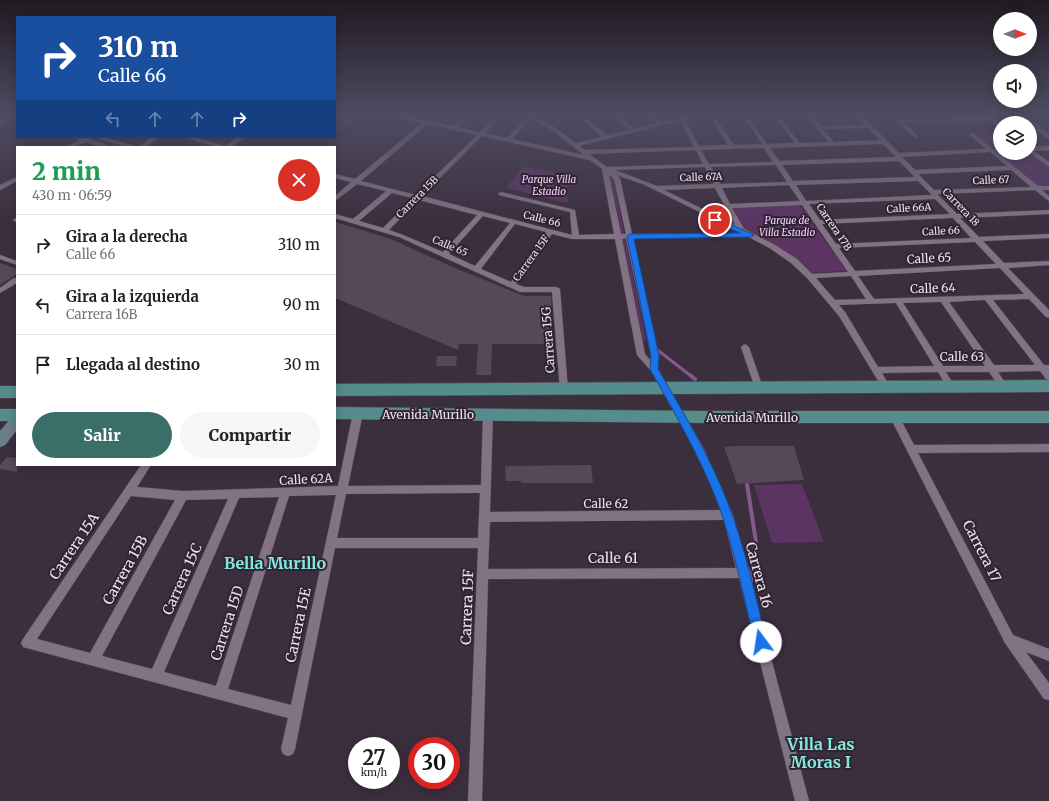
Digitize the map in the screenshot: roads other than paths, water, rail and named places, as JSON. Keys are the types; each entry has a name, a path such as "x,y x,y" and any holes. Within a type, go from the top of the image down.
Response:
{"main road":[{"name":"Avenida Murillo","path":"336,390 564,390 1049,386"},
{"path":"0,392 16,392"},
{"name":"Avenida Murillo","path":"336,413 681,417 1049,417"},
{"path":"0,441 12,417"}],"street":[{"path":"336,198 391,151"},
{"name":"Carrera 15B","path":"384,231 463,151"},
{"path":"560,151 590,158"},
{"path":"583,152 605,169 641,159 684,151"},
{"path":"699,151 741,230"},
{"name":"Carrera 17B","path":"771,151 872,302"},
{"name":"Carrera 18","path":"894,151 1049,315"},
{"path":"583,152 707,166 779,164 974,151"},
{"path":"994,151 1049,199"},
{"path":"1037,155 1049,165"},
{"path":"914,172 1013,168"},
{"name":"Calle 67A","path":"605,169 630,176 657,188 920,179"},
{"name":"Carrera 16","path":"605,169 640,355 654,369 681,417 712,476 728,515 802,801"},
{"name":"Carrera 16","path":"605,169 617,178 655,356 654,369"},
{"path":"0,182 16,174"},
{"name":"Calle 66","path":"336,176 550,232 576,237 751,235"},
{"path":"0,188 16,180"},
{"path":"657,188 715,220 751,235 789,257 810,276 834,303 886,388"},
{"name":"Calle 67","path":"935,195 1049,188"},
{"path":"354,222 390,191"},
{"path":"501,194 573,211 576,237"},
{"path":"728,206 935,195"},
{"name":"Calle 66A","path":"818,222 1049,212"},
{"path":"444,255 481,214"},
{"name":"Calle 65","path":"336,216 401,236 512,285 530,291 556,288"},
{"path":"477,269 513,222"},
{"name":"Carrera 15F","path":"512,285 550,232"},
{"name":"Calle 66","path":"834,246 1049,236"},
{"path":"0,257 16,264"},
{"name":"Calle 65","path":"810,276 1003,265 1049,264"},
{"path":"0,291 16,281"},
{"name":"Carrera 15G","path":"556,288 564,390"},
{"name":"Calle 64","path":"834,303 1032,296"},
{"path":"987,298 1045,368 1049,378"},
{"path":"943,299 1004,386"},
{"path":"898,301 951,387"},
{"path":"745,347 759,388"},
{"name":"Calle 63","path":"875,370 1045,368"},
{"name":"Carrera 15E","path":"288,749 358,413"},
{"name":"Carrera 15F","path":"475,801 488,414"},
{"name":"Carrera 17","path":"895,417 913,449 1010,639 1049,694"},
{"path":"913,449 1049,448"},
{"name":"Carrera 15A","path":"93,659 27,643 145,466"},
{"name":"Calle 62A","path":"128,491 183,496 342,490 486,489"},
{"name":"Carrera 15D","path":"220,694 285,493"},
{"name":"Carrera 15C","path":"156,675 236,494"},
{"name":"Carrera 15B","path":"93,659 183,496"},
{"name":"Calle 62","path":"485,517 728,515"},
{"path":"331,543 484,543"},
{"name":"Calle 61","path":"483,574 743,573"},
{"path":"1010,639 1049,655"},
{"path":"93,659 295,713"}],"waterway":[{"path":"655,348 691,376"},
{"path":"690,375 695,379"},
{"path":"747,484 756,542 753,563"},
{"path":"750,583 753,562"}],"district":[{"name":"Bella Murillo","path":"275,563"},
{"name":"Villa Las Moras I","path":"821,753"}],"park label":[{"name":"Parque Villa Estadio","path":"549,184"},
{"name":"Parque de Villa Estadio","path":"787,226"}]}
